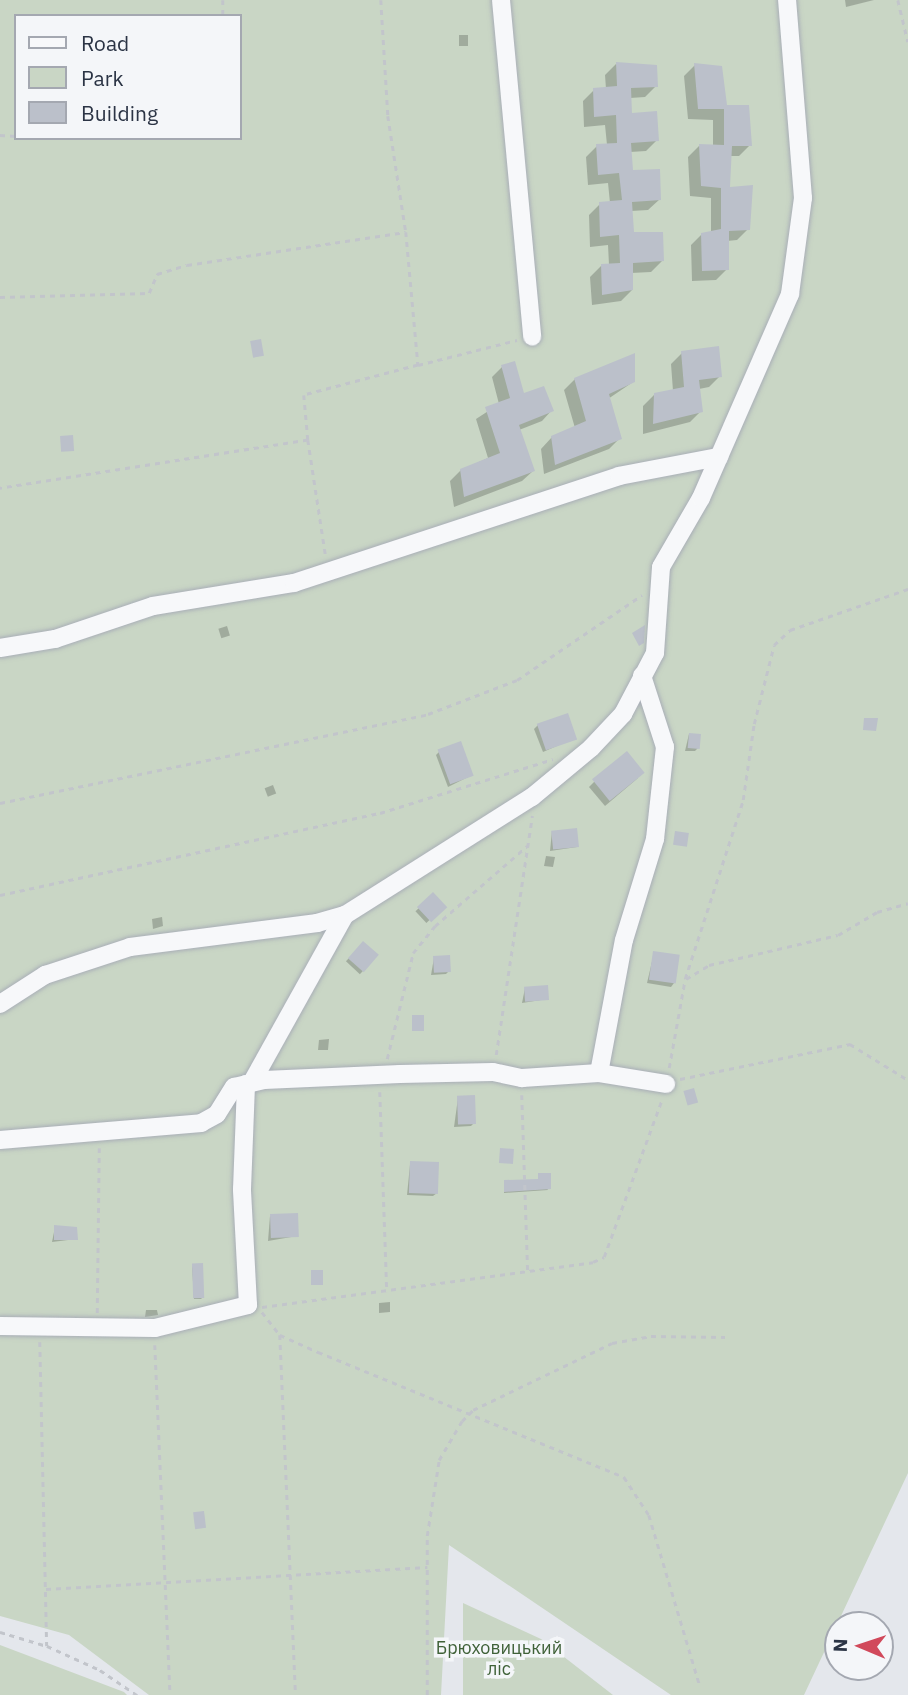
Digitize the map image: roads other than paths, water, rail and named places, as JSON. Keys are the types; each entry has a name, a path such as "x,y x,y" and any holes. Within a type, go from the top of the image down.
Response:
{"street":[{"path":"501,0 532,337"},
{"path":"0,1004 45,975 130,947 317,923 345,915 532,797 576,761 622,714 655,653 661,567 719,457 783,316 795,269 803,198 787,0"},
{"path":"0,648 55,639 153,606 294,583 619,476 719,457"},
{"path":"599,1073 624,940 656,839 664,747 642,676"},
{"path":"0,1326 96,1331 155,1328 254,1307 243,1189 249,1083 345,915"},
{"path":"0,1140 99,1134 201,1123 218,1114 234,1087 249,1083 380,1074 493,1072 522,1078 599,1073 666,1084"}],"park label":[{"name":"Брюховицький ліс","path":"499,1659"}]}
